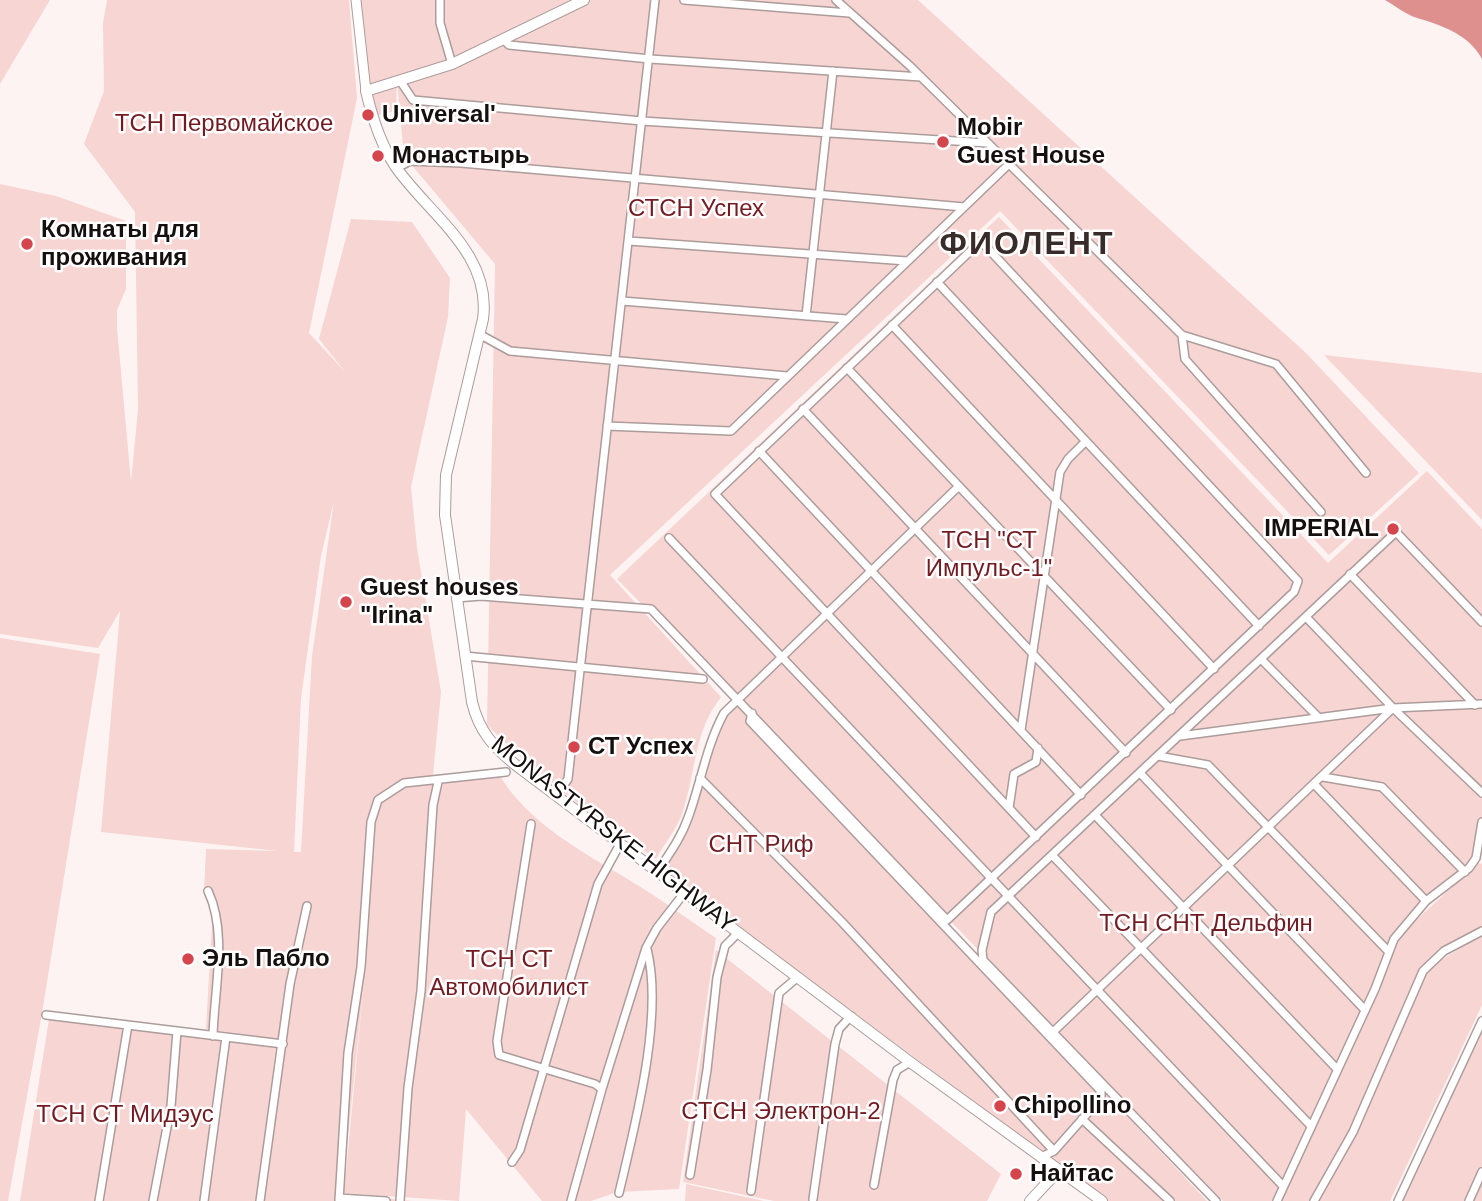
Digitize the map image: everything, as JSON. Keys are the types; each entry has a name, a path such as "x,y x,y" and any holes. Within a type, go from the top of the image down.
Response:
{"main road":[{"path":"366,91 452,64 584,0"},
{"name":"MONASTYRSKE HIGHWAY","path":"366,91 378,132 397,168 476,266 485,300 446,475 445,515 475,716 486,738 500,753 556,796 910,1062 1101,1201"},
{"path":"1030,1201 1059,1170"}],"street":[{"path":"356,0 366,91"},
{"path":"440,0 440,23 452,64"},
{"path":"556,796 568,779 655,0"},
{"path":"684,0 850,13"},
{"path":"836,0 921,77 1182,335 1276,364 1366,473"},
{"path":"504,40 509,45 650,60 921,77"},
{"path":"807,316 833,71"},
{"path":"401,82 412,100 642,121 988,143"},
{"path":"397,168 410,161 461,163 964,207"},
{"path":"607,425 731,431 1009,164"},
{"path":"629,241 907,261"},
{"path":"456,598 481,596 651,609 947,920 1082,795 1259,626 1297,586 1295,575 1286,565 981,241 715,494 1036,837"},
{"path":"937,282 1259,626"},
{"path":"622,301 846,319"},
{"path":"892,325 1214,669"},
{"path":"479,334 510,351 787,376"},
{"path":"1182,335 1185,359 1321,512"},
{"path":"847,368 1171,710"},
{"path":"803,409 1126,753"},
{"path":"1021,730 1062,467 1086,441"},
{"path":"759,451 1082,795"},
{"path":"658,871 680,837 717,725 737,698 959,486"},
{"path":"1216,1201 984,960 982,950 991,912 1396,531 1482,622"},
{"path":"669,538 1283,1186"},
{"path":"1350,574 1478,705"},
{"path":"1306,617 1393,708 1482,793"},
{"path":"465,656 703,679"},
{"path":"1261,659 1318,717"},
{"path":"1179,736 1393,708 1478,705"},
{"path":"1053,1032 1393,708"},
{"path":"752,713 750,720 1101,1091 1101,1098 1054,1151 1041,1157"},
{"path":"1009,807 1014,774 1036,762 1038,748"},
{"path":"1158,756 1208,765 1388,951"},
{"path":"386,1201 339,1200 348,1053 361,967 371,822 378,800 404,783 438,782 506,772"},
{"path":"1140,773 1365,1010"},
{"path":"1323,777 1382,787 1465,872"},
{"path":"700,778 833,913 1054,1151"},
{"path":"400,1201 408,1087 421,991 431,830 438,782"},
{"path":"1315,785 1426,901"},
{"path":"1095,815 1338,1069"},
{"path":"1277,1201 1365,1010 1388,951 1404,925 1426,901 1465,872 1476,858 1482,822"},
{"path":"531,824 497,1049 499,1055 515,1062 596,1084 602,1089"},
{"path":"512,1161 520,1150 598,884 620,844"},
{"path":"1052,855 1311,1126"},
{"path":"208,891 216,908 213,1036"},
{"path":"571,1201 602,1089 646,948 657,928 685,892"},
{"path":"260,1201 284,1044 290,984 307,906"},
{"path":"1314,1201 1349,1140 1423,971 1444,951 1482,931"},
{"path":"690,1175 707,1070 717,977 725,946 739,932"},
{"path":"619,1193 635,1125 648,1037 653,984 646,948"},
{"path":"751,1191 779,993 798,977"},
{"path":"46,1015 284,1044"},
{"path":"813,1199 835,1044 839,1029 851,1016"},
{"path":"1398,1201 1482,1021"},
{"path":"99,1201 128,1025"},
{"path":"153,1201 171,1107 177,1031"},
{"path":"204,1201 226,1037"},
{"path":"874,1185 893,1080 897,1070 910,1062"},
{"path":"1082,1119 1170,1201"},
{"path":"1469,1201 1482,1172"}],"green space":[{"path":"0,0 50,0 0,84"},
{"path":"107,0 349,0 357,98 309,333 346,373 319,339 351,219 412,222 450,278 448,317 411,487 417,548 441,692 433,775 497,771 510,790 542,823 716,938 679,1189 617,1192 591,1201 542,1201 466,1109 459,1201 344,1193 365,972 342,1194 412,1201 258,1201 279,1039 206,1029 213,908 204,893 206,849 278,851 101,832 120,611 98,648 0,634 0,184 56,196 126,221 126,289 117,310 117,328 131,482 138,409 135,212 84,144 104,91 103,23","holes":["334,501 312,656 301,852 294,852 301,698 321,556"]},
{"name":"СТСН Успех","path":"358,0 572,0 481,47 579,0 918,0 1306,353 1419,473 1329,555 1000,211 610,575 721,697 712,710 701,737 681,817 656,859 568,796 526,762 487,725 495,264 404,156 397,80 396,111 378,115 369,95"},
{"path":"999,217 1328,563 1427,471 1482,529 1482,850 1465,872 1399,933 1272,1201 1223,1201 745,710 1207,1201 1108,1201 663,871 695,793 721,716 736,701 617,579"},
{"path":"1324,355 1482,373 1482,520"},
{"path":"0,638 100,654 42,1013 8,1201 0,1201"},
{"path":"1478,863 1482,864 1482,929 1424,964 1347,1138 1309,1201 1281,1201 1400,935"},
{"path":"1482,935 1482,1005 1390,1201 1318,1201 1354,1136 1426,969"},
{"name":"СТСН Электрон-2","path":"716,950 1001,1174 987,1201 774,1201 683,1182"},
{"path":"1482,1014 1482,1201 1398,1201 1407,1180"},
{"name":"ТСН СТ Мидэус","path":"49,1019 276,1047 256,1201 20,1201"},
{"path":"686,1184 764,1201 685,1201"}],"shaded area":[{"path":"1385,0 1482,0 1482,59 1461,36 1410,15"}],"place":[{"name":"Universal'","path":"368,115"},
{"name":"Mobir Guest House","path":"943,142"},
{"name":"Монастырь","path":"378,156"},
{"name":"Комнаты для проживания","path":"27,244"},
{"name":"IMPERIAL","path":"1393,529"},
{"name":"Guest houses \"Irina\"","path":"346,602"},
{"name":"СТ Успех","path":"574,747"},
{"name":"Эль Пабло","path":"188,959"},
{"name":"Chipollino","path":"1000,1106"},
{"name":"Найтас","path":"1016,1174"}],"district":[{"name":"ФИОЛЕНТ","path":"1027,245"}],"park label":[{"name":"ТСН Первомайское","path":"224,124"},
{"name":"ТСН \"СТ Импульс-1\"","path":"989,555"},
{"name":"СНТ Риф","path":"761,845"},
{"name":"ТСН СНТ Дельфин","path":"1206,924"},
{"name":"ТСН СТ Автомобилист","path":"509,974"}]}
